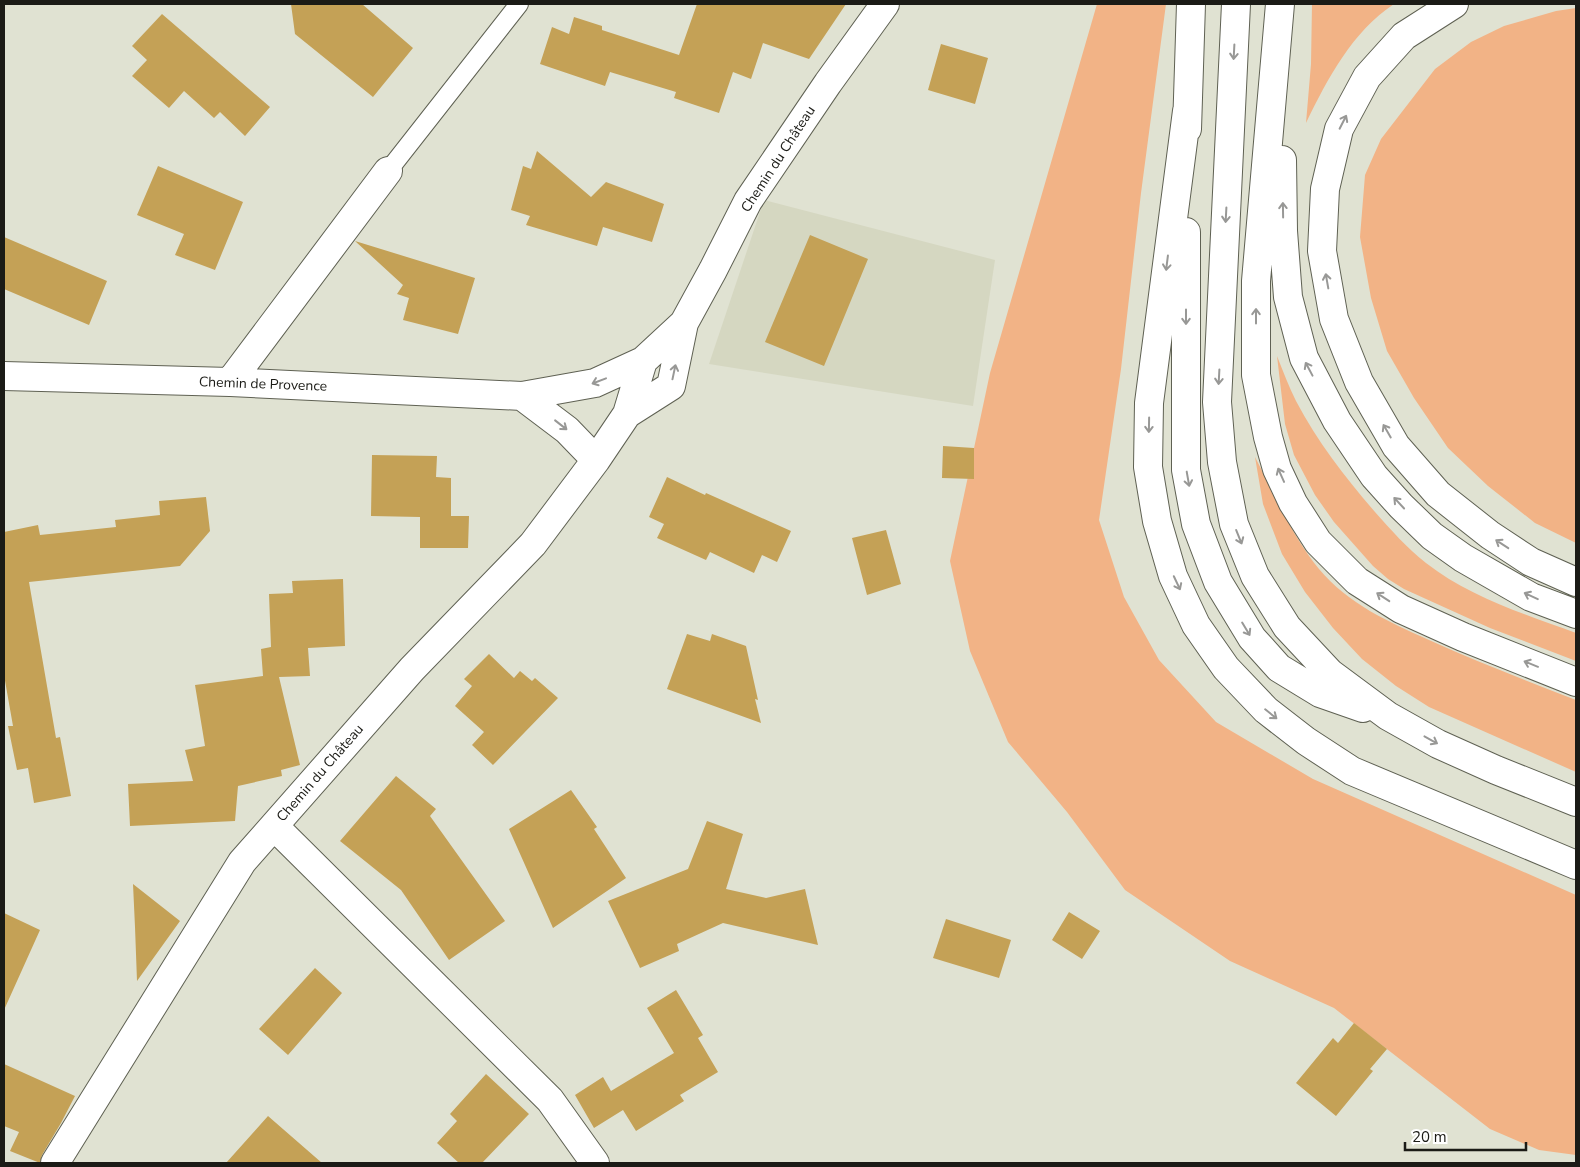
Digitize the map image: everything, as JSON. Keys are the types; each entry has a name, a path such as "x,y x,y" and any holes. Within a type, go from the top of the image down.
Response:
{"main road":[{"name":"Chemin du Château","path":"627,414 671,386 684,323 748,201 828,83 886,4"},
{"path":"1191,4 1187,111 1185,428 1186,470 1196,524 1218,582 1252,638 1279,668 1320,693 1388,716"},
{"path":"1236,4 1217,402 1222,462 1234,524 1255,576 1287,627 1330,674 1388,716 1438,744 1576,802"},
{"path":"1454,4 1404,36 1367,77 1339,129 1325,189 1322,251 1334,319 1359,382 1396,446 1438,494 1490,535 1531,562 1576,582"},
{"path":"1280,5 1284,240 1288,297 1304,358 1337,421 1374,476 1432,536 1463,558 1516,589 1576,614"},
{"path":"1280,5 1256,281 1256,375 1268,437 1278,469 1293,503 1318,542 1357,581 1410,613 1463,637 1576,682"},
{"path":"1187,111 1149,403 1148,467 1157,521 1174,576 1196,625 1226,668 1266,710 1306,741 1352,771 1576,865"},
{"path":"230,382 388,170"},
{"name":"Chemin du Château","path":"55,1163 242,862 412,669 533,544 596,460 627,414 643,361 684,323"},
{"name":"Chemin de Provence","path":"4,376 230,382 522,396 595,383 643,361"},
{"path":"522,396 567,430 596,460"},
{"path":"274,826 550,1100 595,1163"}],"lane":[{"path":"388,170 519,4"}],"shaded area":[{"path":"1097,4 1166,4 1141,193 1121,369 1099,520 1124,597 1159,660 1216,722 1313,779 1576,895 1576,1155 1539,1150 1490,1129 1334,1008 1230,961 1125,890 1067,812 1008,742 970,651 950,561 990,373"},
{"path":"1312,4 1394,4 1366,28 1342,57 1306,123 1311,64"},
{"path":"1576,8 1576,543 1535,523 1488,486 1448,448 1414,398 1387,351 1371,298 1360,237 1365,175 1381,139 1435,69 1471,42 1504,26 1556,11"},
{"path":"764,200 995,260 973,406 709,364"},
{"path":"1277,356 1288,385 1304,416 1332,459 1399,539 1426,563 1460,585 1498,604 1576,633 1576,661 1490,628 1404,589 1388,579 1373,566 1334,522 1315,495 1294,455 1285,424"},
{"path":"1255,457 1284,515 1309,556 1330,581 1356,602 1384,619 1447,648 1576,700 1576,772 1429,707 1396,686 1362,659 1333,628 1305,592 1282,554 1263,504"}],"building":[{"path":"291,4 362,4 413,48 373,97 295,34"},
{"path":"697,4 846,4 809,59 763,43 751,79 733,72 719,113 674,98 676,92 610,72 605,86 540,64 552,27 569,34 574,17 602,26 602,30 679,55"},
{"path":"162,14 270,107 245,136 220,112 214,118 184,91 169,108 132,76 147,60 132,46"},
{"path":"941,44 988,58 975,104 928,90"},
{"path":"537,151 591,197 606,182 664,204 652,242 603,227 597,246 526,225 530,216 511,210 523,166 531,169"},
{"path":"158,166 243,202 215,270 175,255 184,234 137,215"},
{"path":"810,235 868,259 824,366 765,342"},
{"path":"4,237 107,281 89,325 4,289"},
{"path":"355,241 475,278 458,334 403,320 409,298 397,294 403,285"},
{"path":"943,446 974,448 974,479 942,478"},
{"path":"372,455 437,456 436,477 451,478 451,516 469,516 468,548 420,548 420,517 371,516"},
{"path":"667,477 791,531 777,562 762,555 754,573 710,552 706,560 657,538 664,524 649,517"},
{"path":"206,497 210,531 180,566 29,582 56,738 60,737 71,796 34,803 28,768 17,770 8,726 13,726 4,675 4,532 38,525 40,535 116,527 115,520 160,515 159,501"},
{"path":"886,530 901,584 867,595 852,538"},
{"path":"343,579 345,646 308,648 310,676 279,677 300,765 281,770 282,776 238,786 235,821 130,826 128,784 193,781 185,750 205,746 195,685 263,676 261,649 271,647 269,594 293,593 292,581"},
{"path":"687,634 710,641 712,634 746,646 761,723 667,689"},
{"path":"489,654 514,678 520,671 532,681 535,678 558,698 493,765 472,745 484,732 455,706 472,686 464,679"},
{"path":"396,776 436,809 430,816 505,921 449,960 401,890 340,841"},
{"path":"571,790 597,827 594,829 626,878 553,928 509,829"},
{"path":"707,821 743,834 726,889 766,898 805,889 818,945 723,923 677,944 679,951 640,968 608,901 688,869"},
{"path":"133,884 180,921 137,981 135,927"},
{"path":"1069,912 1100,931 1082,959 1052,940"},
{"path":"4,913 40,930 4,1010"},
{"path":"946,919 1011,940 999,978 933,958"},
{"path":"315,968 342,993 288,1055 259,1029"},
{"path":"676,990 703,1035 698,1038 718,1072 680,1095 684,1101 636,1131 623,1110 594,1128 575,1095 603,1077 611,1091 674,1053 647,1008"},
{"path":"1354,1023 1387,1049 1370,1069 1373,1071 1336,1116 1296,1083 1333,1038 1338,1043"},
{"path":"4,1064 75,1096 42,1155 40,1163 10,1151 19,1132 4,1126"},
{"path":"486,1074 529,1114 482,1163 459,1163 437,1143 457,1121 450,1114"},
{"path":"268,1116 322,1163 226,1163"}]}
